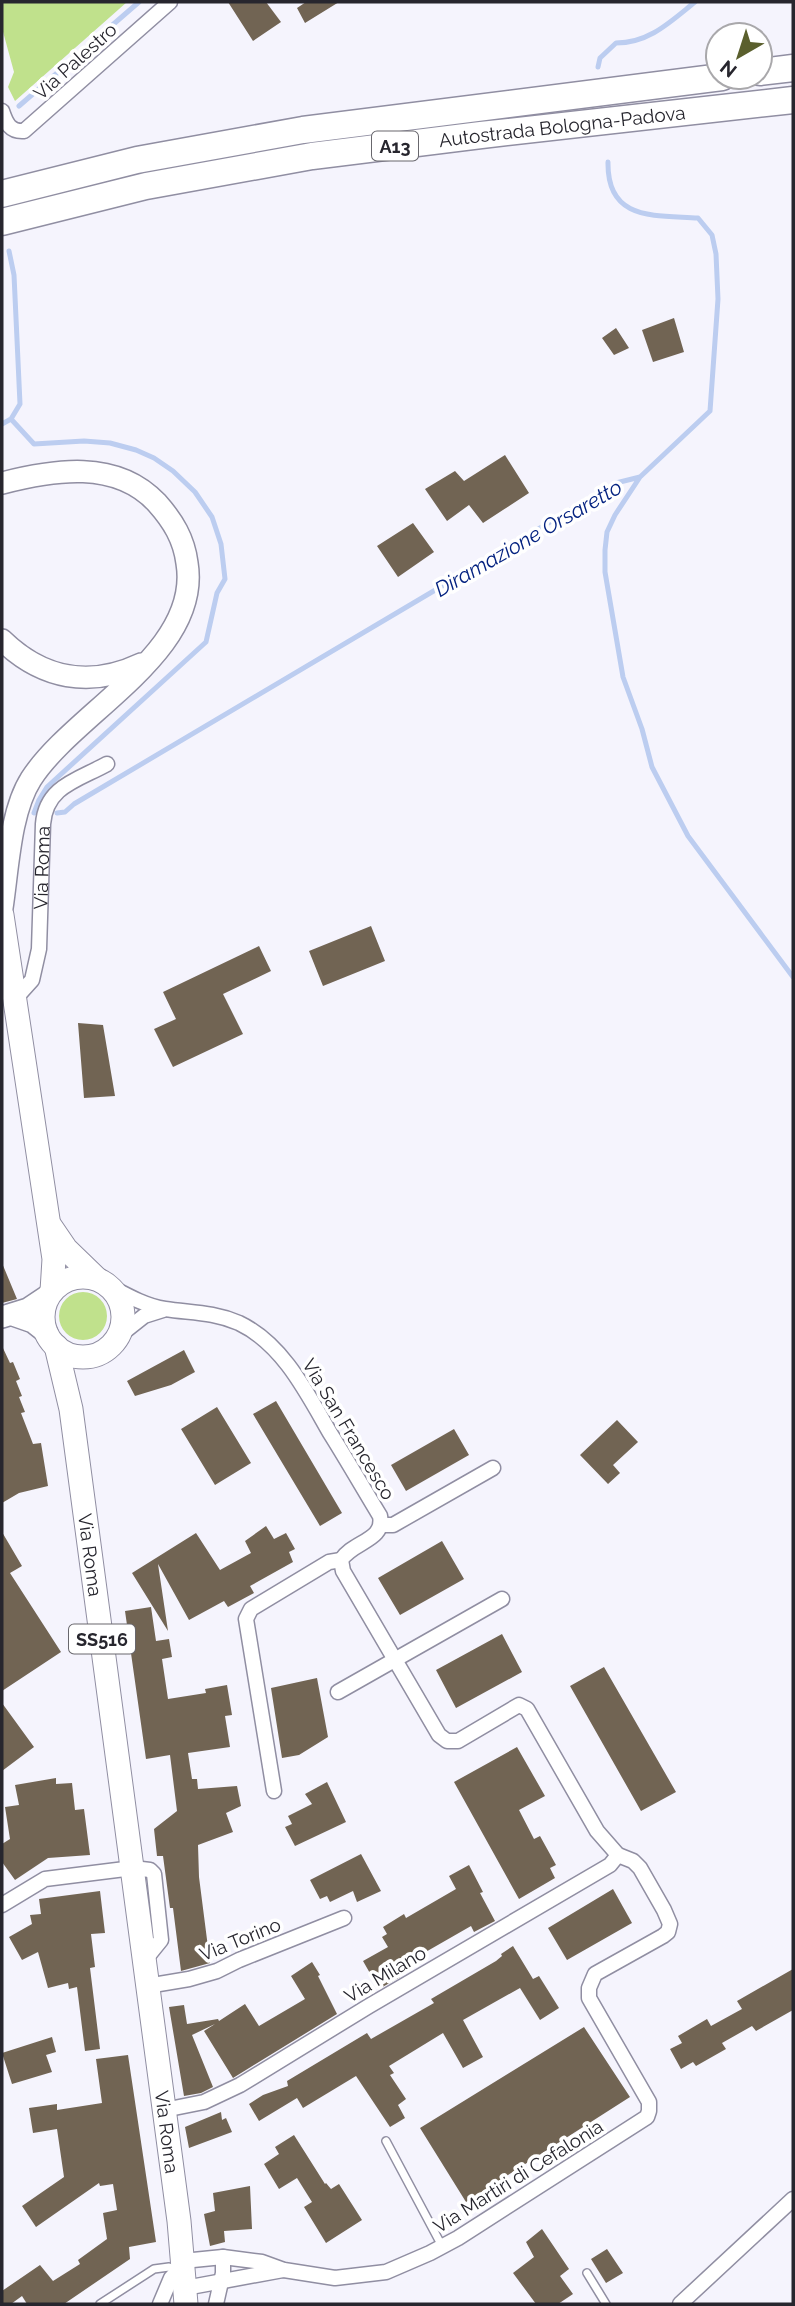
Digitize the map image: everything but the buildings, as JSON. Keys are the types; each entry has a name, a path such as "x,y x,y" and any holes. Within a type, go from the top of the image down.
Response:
{"highway":[{"path":"774,70 793,68"},
{"name":"Autostrada Bologna-Padova","path":"2,194 138,160 303,130 704,79"},
{"name":"Autostrada Bologna-Padova","path":"2,222 146,186 312,156 793,100"}],"main road":[{"name":"Via Roma","path":"2,915 54,1259 51,1293"},
{"name":"Via Roma","path":"48,1222 66,1249 104,1283"},
{"path":"51,1293 61,1283 73,1278 85,1277 104,1283"},
{"name":"SS516","path":"102,1353 120,1335 124,1314 121,1303 104,1283"},
{"name":"SS516","path":"51,1293 44,1309 43,1321 51,1340"},
{"name":"Via Roma","path":"51,1340 71,1409 133,1868 183,2278"},
{"path":"51,1340 66,1353 78,1357 102,1353"},
{"name":"Via Roma","path":"71,1409 81,1379 102,1353"}],"street":[{"name":"Via Palestro","path":"3,115 9,127 16,132 24,131 170,2"},
{"path":"2,483 69,471 94,472 117,477 137,486 166,513 181,539 189,582 180,618 167,641 64,742 29,782 16,818 2,908"},
{"path":"2,640 14,652 38,667 64,677 90,678 116,673 138,665 154,655"},
{"name":"Via Roma","path":"14,1000 32,980 39,948 43,824 49,799 62,787 107,764"},
{"name":"Via San Francesco","path":"104,1283 139,1301 166,1310 200,1311 215,1315 239,1324 270,1345 285,1361 312,1401 380,1516 382,1525 378,1533 346,1552 341,1560 329,1562 247,1614 274,1791"},
{"path":"7,1316 28,1309 51,1293"},
{"name":"Via San Francesco","path":"120,1335 144,1316 166,1310"},
{"path":"7,1316 33,1322 51,1340"},
{"name":"Via San Francesco","path":"382,1525 393,1525 493,1468"},
{"path":"341,1560 343,1572 439,1735 447,1741 458,1741 519,1705 527,1709 597,1831 618,1855"},
{"path":"338,1692 502,1599"},
{"name":"Via Milano","path":"164,2109 204,2102 240,2085 610,1865 618,1855"},
{"name":"Via Martiri di Cefalonia","path":"284,2270 335,2278 386,2272 402,2266 443,2246 523,2198 647,2117 649,2102 589,1998 589,1988 595,1974 663,1936 668,1932 670,1924 640,1868 633,1861 618,1855"},
{"path":"2,1905 46,1878 133,1868"},
{"name":"Via Torino","path":"147,1986 217,1971 344,1918"},
{"path":"680,2304 793,2199"},
{"path":"216,2304 222,2281 223,2257"},
{"path":"160,2304 165,2289 223,2257 262,2262 284,2270"},
{"path":"183,2278 222,2281 284,2270"}],"lane":[{"path":"386,2141 443,2246"},
{"path":"100,2304 154,2269 169,2267 183,2278"},
{"path":"587,2273 607,2304"}],"green space":[{"path":"2,2 127,2 15,101 8,87 14,72 2,28"},
{"path":"83,1292 100,1299 107,1316 100,1333 83,1340 66,1333 59,1316 66,1299"}],"waterway":[{"path":"19,106 139,2"},
{"name":"Diramazione Orsaretto","path":"598,67 600,58 616,43 649,35 668,24 695,2"},
{"name":"Diramazione Orsaretto","path":"57,813 65,812 74,804 616,483 640,477 710,411 718,299 716,254 712,235 698,218 650,215 624,205 615,195 608,162"},
{"path":"2,424 11,419 20,404 14,275 9,251"},
{"name":"Diramazione Orsaretto","path":"11,419 34,444 84,441 110,443 136,450 173,471 195,492 212,517 221,544 225,579 217,593 206,642 47,787 34,813"},
{"path":"640,477 615,515 607,532 605,550 605,572 623,677 642,729 652,767 688,836 793,977"}]}
